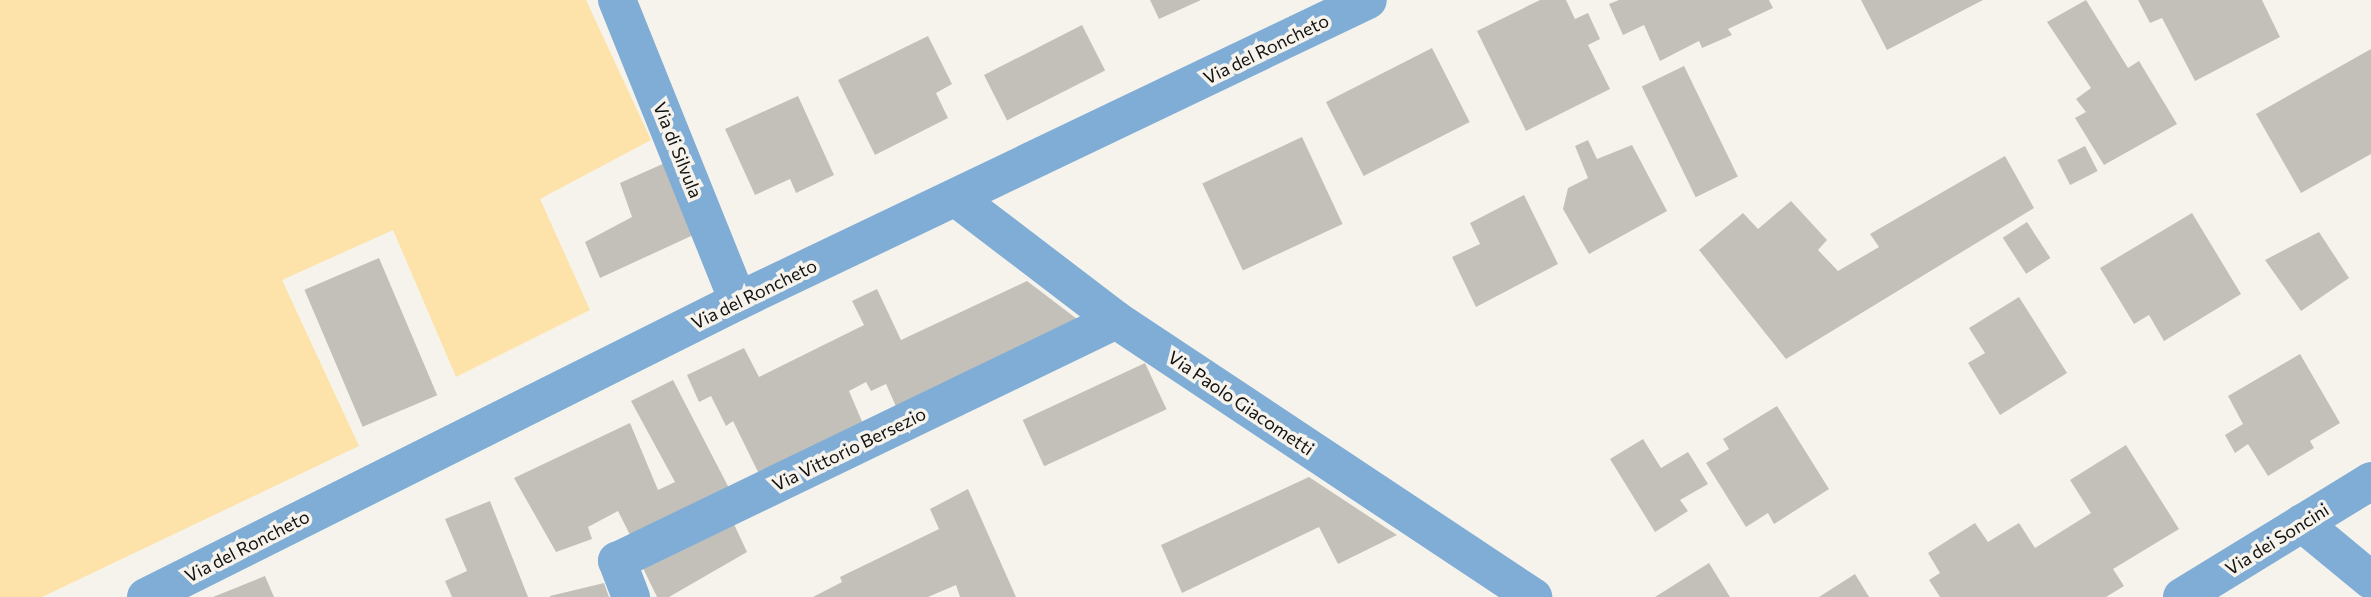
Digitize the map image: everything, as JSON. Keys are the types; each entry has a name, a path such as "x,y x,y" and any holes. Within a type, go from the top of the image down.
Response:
{"street":[{"name":"Via di Silvula","path":"618,0 738,301"},
{"name":"Via del Roncheto","path":"146,597 738,301 1368,0"},
{"name":"Via Paolo Giacometti","path":"956,198 1116,320 1533,597"},
{"name":"Via Vittorio Bersezio","path":"631,597 618,561 1116,320"},
{"name":"Via dei Soncini","path":"2182,597 2371,481"},
{"path":"2302,523 2371,580"}],"shaded area":[{"path":"0,0 586,0 651,140 540,199 590,310 456,377 393,230 282,280 359,446 42,597 0,597"}],"building":[{"path":"1150,0 1201,0 1159,19"},
{"path":"1540,0 1566,0 1575,19 1588,13 1600,39 1588,45 1610,89 1526,131 1477,31"},
{"path":"1619,0 1769,0 1773,8 1728,29 1732,35 1702,48 1699,41 1660,61 1644,25 1623,35 1609,4"},
{"path":"1861,0 1983,0 1887,50"},
{"path":"2086,0 2128,68 2139,61 2177,124 2104,165 2075,118 2086,112 2076,99 2091,88 2047,22"},
{"path":"2138,0 2262,0 2280,37 2195,81 2162,18 2150,23"},
{"path":"1082,25 1105,70 1007,120 984,75"},
{"path":"928,36 952,84 936,93 948,118 875,155 838,80"},
{"path":"1432,48 1470,122 1364,176 1326,102"},
{"path":"2371,49 2371,154 2301,193 2256,114"},
{"path":"1684,66 1738,177 1696,197 1642,87"},
{"path":"798,96 834,175 796,193 790,179 755,195 725,129"},
{"path":"1302,137 1343,224 1243,270 1202,183"},
{"path":"1588,140 1597,159 1632,145 1667,211 1589,254 1563,209 1568,188 1588,178 1575,146"},
{"path":"2085,146 2098,171 2070,185 2057,160"},
{"path":"2005,156 2034,208 1786,359 1699,250 1743,213 1758,229 1791,201 1827,240 1818,250 1838,271 1879,247 1870,234"},
{"path":"667,162 702,231 600,278 585,242 632,217 620,183"},
{"path":"1524,195 1558,264 1476,307 1452,257 1480,244 1470,223"},
{"path":"2192,213 2241,294 2164,341 2149,315 2134,324 2100,268"},
{"path":"2027,222 2050,258 2026,274 2003,238"},
{"path":"2319,232 2349,278 2301,311 2265,260"},
{"path":"379,258 437,395 363,427 304,290"},
{"path":"1027,281 1081,322 898,411 886,384 871,391 866,382 849,391 864,426 761,478 733,421 726,426 711,396 699,402 687,375 744,348 759,377 864,325 852,301 877,289 901,340"},
{"path":"2019,297 2067,373 2000,415 1968,363 1985,353 1969,328"},
{"path":"2300,354 2340,423 2310,441 2314,448 2268,476 2248,444 2235,453 2225,435 2243,424 2228,396"},
{"path":"1145,363 1167,409 1044,466 1023,420"},
{"path":"673,380 731,492 631,537 618,511 588,527 592,539 556,552 514,478 630,423 658,490 675,482 631,401"},
{"path":"1777,406 1829,489 1774,524 1768,513 1746,527 1706,463 1729,449 1723,439"},
{"path":"1643,439 1661,468 1688,452 1708,484 1680,500 1688,511 1655,532 1610,459"},
{"path":"2126,445 2179,529 2113,569 2124,586 2106,597 1940,597 1929,580 1940,573 1928,553 1975,523 1988,542 2019,523 2035,548 2091,513 2070,480"},
{"path":"1309,477 1397,535 1338,564 1319,527 1182,593 1161,545"},
{"path":"968,489 1016,597 960,597 956,585 928,597 813,597 842,582 840,577 939,529 930,509"},
{"path":"490,501 528,597 452,597 445,581 467,571 445,519"},
{"path":"733,522 747,552 669,597 657,597 642,566"},
{"path":"1709,563 1730,597 1655,597"},
{"path":"1855,574 1869,597 1819,597"},
{"path":"265,576 274,597 213,597"},
{"path":"604,583 609,597 550,597 550,596"}]}
